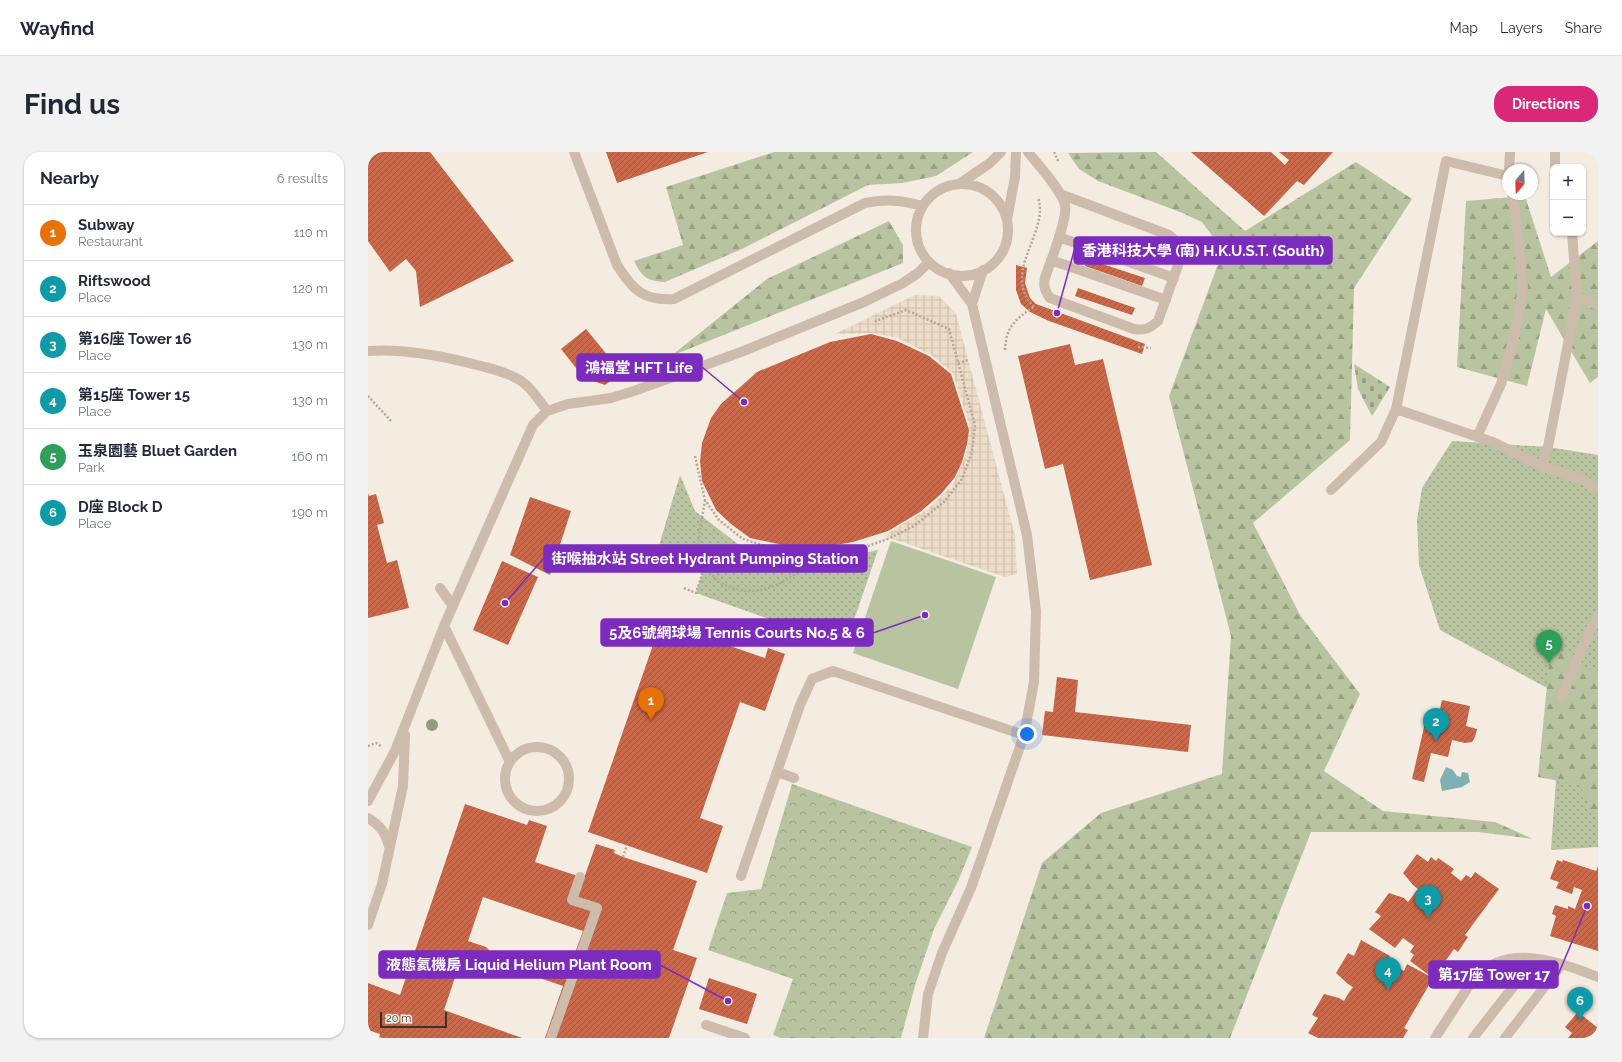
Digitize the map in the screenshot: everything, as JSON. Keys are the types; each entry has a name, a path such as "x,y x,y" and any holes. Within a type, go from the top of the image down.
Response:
{"street":[{"path":"574,152 617,265 627,280 643,295 660,300 674,299 690,292 865,203 885,200 905,201 922,206"},
{"path":"959,184 990,163 1001,152"},
{"path":"1007,221 1003,208 994,197 984,189 959,184 944,187 931,194 922,206 917,219 916,233 919,247 929,262 937,268 949,273 960,275 972,274 983,270 995,262 1003,250 1007,236 1007,221 1015,177 1016,152"},
{"path":"1028,152 1060,194 1065,205 1065,217 1043,284 1045,292 1050,298 1134,328 1142,330 1151,328 1158,321 1181,257 1178,243 1169,234 1060,194"},
{"path":"1509,164 1510,152"},
{"path":"1555,152 1555,164"},
{"path":"1331,490 1382,442 1396,409 1446,161 1502,175"},
{"path":"1477,437 1501,384 1516,330 1523,287 1518,233 1513,200"},
{"path":"1541,466 1548,447 1577,297 1572,236"},
{"path":"1059,237 1174,278"},
{"path":"1051,260 1166,300"},
{"path":"368,801 395,752 444,626 534,425 547,411 568,404 611,398 741,352 864,302 903,283 918,273 929,262"},
{"path":"972,304 983,270"},
{"path":"923,1038 928,994 942,953 971,888 1024,735 1034,682 1036,622 1027,535 972,304 949,273"},
{"path":"1577,297 1598,305"},
{"path":"368,351 387,350 426,354 463,361 517,378 534,394 547,411"},
{"path":"1396,409 1493,442 1541,466 1586,481 1598,488"},
{"path":"440,588 454,606"},
{"path":"1562,696 1591,628 1598,618"},
{"path":"444,626 510,762 505,779 507,790 513,800 522,807 532,810 543,810 552,807 561,800 567,790 569,777 566,766 560,757 550,750 539,747 528,748 517,754 510,762"},
{"path":"741,876 800,705 812,680 833,670 1024,735"},
{"path":"368,925 382,884 402,786 405,728"},
{"path":"778,772 794,778"},
{"path":"368,818 377,824 385,833 389,846"},
{"path":"551,1038 597,908 572,900 580,877"},
{"path":"1435,1038 1474,978 1482,970 1502,960 1513,958 1535,959 1562,964 1598,977"},
{"path":"1473,1038 1535,959"},
{"path":"1505,1038 1562,964"},
{"path":"706,1025 745,1038"}],"path":[{"path":"1054,152 1058,162"},
{"path":"1005,350 1006,336 1013,324 1021,315 1034,307 1026,299 1022,285 1022,272 1039,217 1041,206 1038,197"},
{"path":"705,500 720,520 744,538 778,550 819,555 854,551 890,538 914,526 944,502 962,479 972,452 975,425 949,329 906,310 873,322"},
{"path":"958,363 969,360"},
{"path":"368,396 391,421"},
{"path":"684,588 696,593 704,568 699,548 700,530 705,500 695,456"},
{"path":"704,568 722,585 744,592 766,589 797,574 819,555"},
{"path":"368,746 376,744"},
{"path":"623,857 627,845"}],"green space":[{"path":"774,152 973,152 936,176 902,183 868,185 742,249 665,282 649,279 640,271 634,261 683,245 666,187"},
{"path":"1156,152 1245,231 1356,162 1412,199 1354,288 1350,440 1253,523 1300,615 1360,694 1324,771 1383,811 1495,822 1533,839 1478,832 1311,832 1230,1038 984,1038 1042,863 1101,813 1222,774 1231,636 1169,396 1220,259 1216,241 1202,222 1180,212 1098,181 1079,169 1068,153"},
{"path":"1502,198 1502,200 1526,200 1551,277 1598,241 1598,377 1590,383 1546,309 1527,386 1457,367 1466,201"},
{"path":"889,221 903,245 903,263 671,356 767,279"},
{"path":"1354,364 1390,387 1372,416 1358,389"},
{"path":"1452,441 1548,447 1598,455 1598,847 1551,850 1562,696 1440,630 1419,565 1417,520 1422,488"},
{"path":"680,475 695,511 747,551 807,565 878,550 845,646 696,593 704,568 658,549"},
{"path":"891,541 996,577 958,689 853,653"},
{"path":"1551,644 1598,675 1598,816 1591,810 1580,785 1538,777"},
{"path":"792,784 972,847 959,879 934,929 916,982 901,1038 781,1038 773,1035 793,979 708,950 727,893 761,889"}],"shaded area":[{"path":"915,295 939,296 956,314 1015,536 1017,574 1005,577 884,536 928,509 953,485 967,451 969,423 953,373 931,355 898,338 872,333 835,334"}],"water":[{"path":"1446,767 1453,770 1457,776 1461,777 1462,772 1468,773 1470,782 1462,787 1442,791 1440,780"}],"building":[{"path":"368,152 430,152 514,261 420,307 416,271 406,259 390,272 368,241"},
{"path":"606,152 708,152 617,183"},
{"path":"1191,152 1271,152 1285,165 1289,160 1279,152 1333,152 1304,185 1297,181 1264,216"},
{"path":"1087,259 1145,278 1142,286 1085,266"},
{"path":"1016,265 1027,268 1025,283 1030,298 1036,304 1145,344 1142,354 1049,321 1030,312 1021,304 1016,290"},
{"path":"1078,288 1135,308 1132,315 1075,296"},
{"path":"586,329 622,373 605,385 584,378 561,349"},
{"path":"871,334 897,341 929,356 951,374 969,430 962,462 955,477 941,494 920,512 888,531 853,542 818,548 788,546 750,538 731,524 716,510 702,481 700,461 702,443 711,418 721,404 757,372 830,342"},
{"path":"1070,344 1075,365 1103,359 1152,565 1090,580 1063,464 1045,469 1018,356"},
{"path":"368,493 369,496 376,494 384,523 377,525 387,563 397,560 409,608 368,618"},
{"path":"530,497 571,511 550,575 510,555"},
{"path":"502,561 538,577 508,645 473,630"},
{"path":"661,622 765,658 768,648 785,654 765,711 740,702 700,818 723,826 707,873 588,832"},
{"path":"1057,677 1078,680 1075,712 1191,725 1188,752 1042,735 1045,711 1053,712"},
{"path":"1442,700 1470,706 1466,726 1477,729 1475,737 1472,742 1465,743 1452,740 1448,757 1431,753 1424,782 1412,779 1425,723 1436,726"},
{"path":"465,804 527,825 529,820 547,826 535,862 584,878 596,844 615,850 614,853 623,857 697,881 673,950 697,958 669,1038 545,1038 563,986 534,976 530,968 533,965 538,965 567,975 583,931 483,897 468,941 486,947 489,950 489,954 487,957 483,958 464,951 444,1010 522,1038 379,1038 380,1034 368,1030 368,983 400,995"},
{"path":"1417,854 1428,862 1431,857 1436,861 1438,858 1454,869 1451,873 1461,881 1466,875 1471,878 1475,872 1499,889 1465,935 1468,937 1458,952 1454,949 1433,978 1410,961 1414,955 1410,952 1414,946 1403,938 1395,948 1369,929 1381,916 1375,912 1389,893 1404,898 1408,902 1418,889 1403,873"},
{"path":"1557,860 1562,862 1563,860 1596,871 1598,866 1598,951 1550,936 1556,916 1552,914 1555,905 1568,909 1568,906 1575,909 1582,890 1574,887 1572,894 1556,888 1559,882 1550,879"},
{"path":"1361,940 1390,956 1383,968 1395,974 1399,968 1404,971 1407,964 1433,978 1404,1028 1408,1030 1403,1038 1318,1038 1308,1033 1318,1018 1312,1015 1324,994 1344,1001 1353,987 1336,973 1348,953 1354,956"},
{"path":"709,978 757,994 747,1024 699,1009"},
{"path":"1578,1012 1598,1028 1598,1038 1568,1038 1572,1033 1565,1027"}],"place":[{"name":"香港科技大學 (南) H.K.U.S.T. (South)","path":"1057,313"},
{"name":"鴻福堂 HFT Life","path":"744,402"},
{"name":"街喉抽水站 Street Hydrant Pumping Station","path":"505,603"},
{"name":"5及6號網球場 Tennis Courts No.5 & 6","path":"925,615"},
{"name":"玉泉園藝 Bluet Garden","path":"1549,663"},
{"name":"Subway","path":"651,720"},
{"name":"Riftswood","path":"1436,741"},
{"name":"第17座 Tower 17","path":"1587,906"},
{"name":"第16座 Tower 16","path":"1428,918"},
{"name":"第15座 Tower 15","path":"1388,990"},
{"name":"液態氦機房 Liquid Helium Plant Room","path":"728,1001"},
{"name":"D座 Block D","path":"1580,1020"}]}
